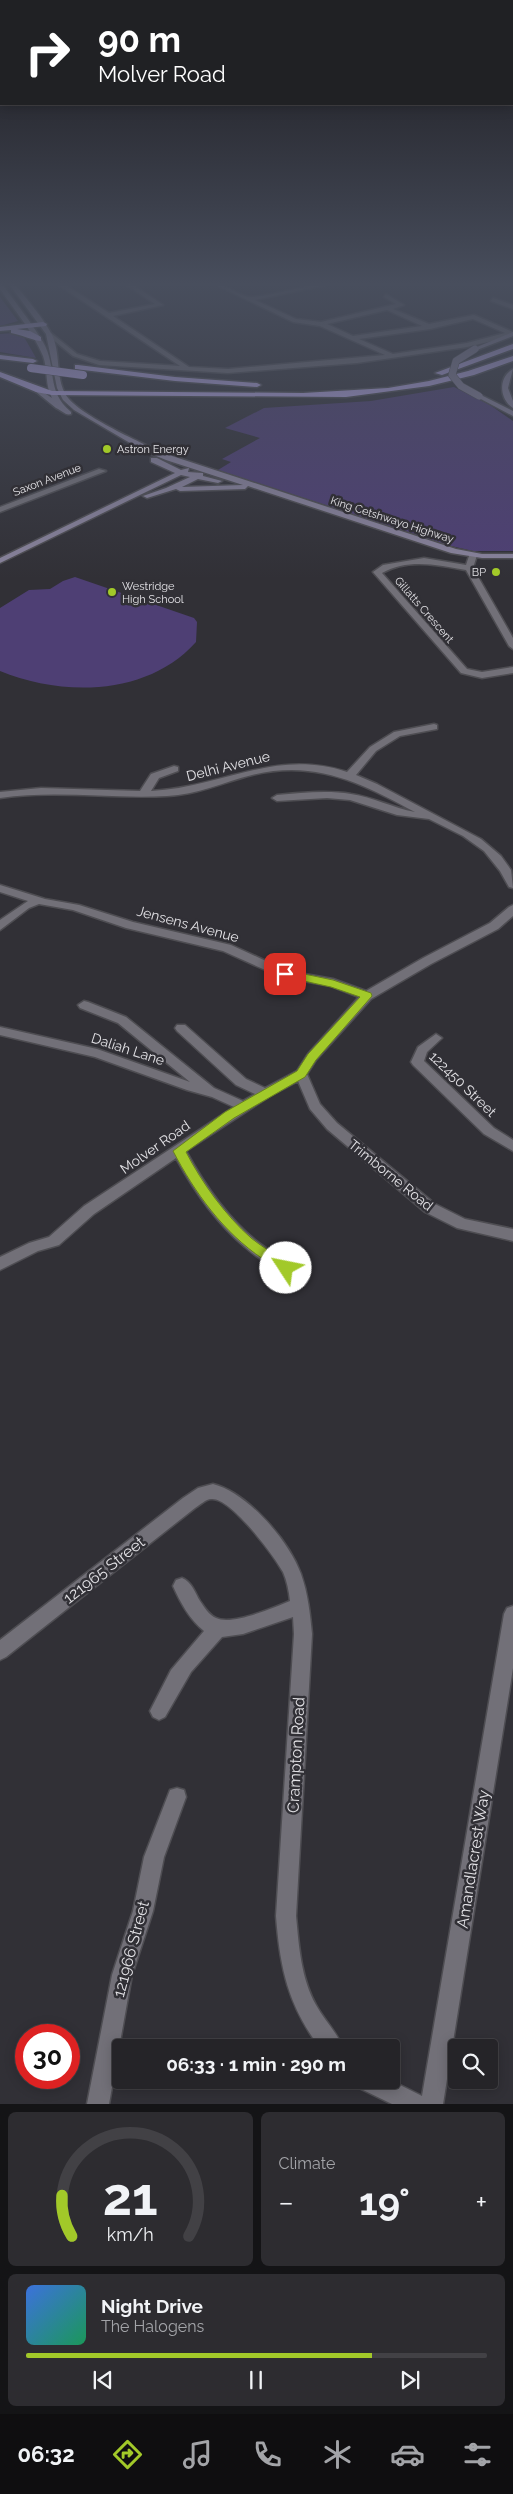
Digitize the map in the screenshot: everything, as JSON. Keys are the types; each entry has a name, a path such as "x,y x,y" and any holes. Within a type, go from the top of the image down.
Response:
{"highway":[{"path":"22,382 38,391 63,394 156,392 312,396 392,391 440,382"},
{"path":"144,382 253,395"},
{"path":"218,382 269,386"},
{"path":"287,386 392,382"}],"main road":[{"path":"50,382 52,393 62,409"},
{"path":"60,382 63,394"},
{"path":"458,382 461,386 513,414"},
{"path":"506,382 504,385 513,406"},
{"name":"King Cetshwayo Highway","path":"38,391 49,402 134,450 182,473 267,491"},
{"name":"King Cetshwayo Highway","path":"63,394 67,402 76,409 145,448 400,535 473,555 513,556"},
{"path":"0,561 125,502 195,466"},
{"path":"169,490 208,470"},
{"path":"125,502 169,490 209,486 247,487"}],"street":[{"name":"Saxon Avenue","path":"0,510 102,471"},
{"path":"473,555 469,568 513,646"},
{"name":"Gillatts Crescent","path":"469,568 424,560 386,567 377,572 464,671 474,675 486,676 513,670"},
{"path":"350,775 373,749 397,734 434,726"},
{"name":"Delhi Avenue","path":"0,795 27,792 171,793 191,790 275,768 322,768 350,775 392,793 436,819 468,833 486,846 505,870 513,885"},
{"path":"144,794 150,780 155,776 174,769"},
{"path":"277,798 327,795 351,797 397,812 436,819"},
{"name":"Jensens Avenue","path":"0,888 39,900 75,907 130,924 227,948 285,974 333,983 367,996"},
{"path":"0,926 25,906 39,900"},
{"name":"Molver Road","path":"0,1264 34,1247 54,1241 89,1210 243,1106 301,1074 318,1049 367,996 427,960 494,926 506,918 513,909"},
{"path":"84,1005 122,1020 179,1067 216,1093"},
{"path":"180,1028 240,1082 265,1093"},
{"name":"Daliah Lane","path":"0,1031 98,1053 192,1087 216,1093 243,1106"},
{"name":"122450 Street","path":"436,1038 422,1050 417,1062 489,1131 513,1146"},
{"name":"Trimborne Road","path":"301,1074 315,1106 332,1126 430,1208 462,1224 513,1235"},
{"path":"179,1151 191,1174 231,1227 248,1243 286,1268"},
{"name":"Crampton Road","path":"209,1492 222,1492 237,1504 269,1538 291,1571 301,1606 303,1634 286,1916 292,1977 302,2001 327,2039"},
{"name":"121965 Street","path":"0,1651 189,1503 209,1492"},
{"path":"182,1586 197,1610 212,1626 219,1628 236,1628 301,1606"},
{"name":"Amandlacrest Way","path":"432,2104 511,1640 513,1614"},
{"path":"159,1711 171,1684 182,1667 219,1628"},
{"name":"121966 Street","path":"98,2104 122,1975 143,1911 154,1857 177,1797"},
{"path":"385,2089 415,2104"}],"shaded area":[{"path":"454,387 490,405 513,421 513,551 473,551 451,546 218,470 231,462 222,459 260,438 225,428 264,408 371,401"},
{"path":"75,577 194,618 197,622 196,642 176,660 154,673 130,682 104,686 50,685 0,671 0,608 29,590 50,589 63,581"}],"place":[{"name":"Astron Energy","path":"107,449"},
{"name":"BP","path":"496,572"},
{"name":"Westridge High School","path":"112,592"}],"route":[{"path":"285,974 333,983 367,996 345,1018 312,1057 301,1074 265,1093 230,1115 179,1151 191,1174 231,1227 248,1243 286,1268"}]}
